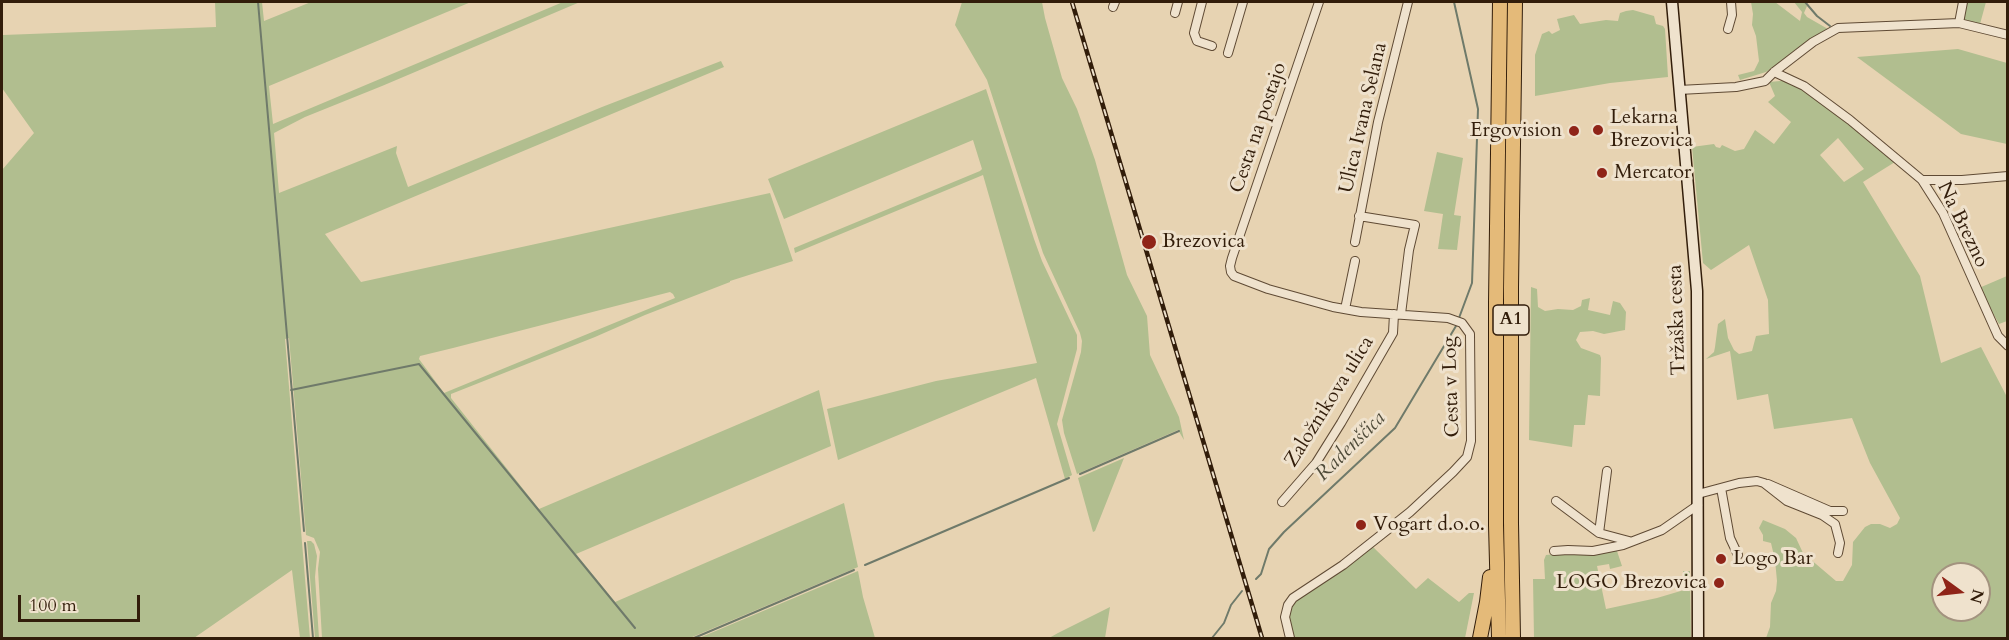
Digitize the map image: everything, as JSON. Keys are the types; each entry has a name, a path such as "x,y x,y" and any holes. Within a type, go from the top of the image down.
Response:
{"highway":[{"name":"A1","path":"1499,639 1496,525 1500,2"},
{"name":"A1","path":"1513,639 1510,523 1515,2"},
{"path":"1480,639 1488,602 1491,538 1496,525"}],"main road":[{"name":"Tržaška cesta","path":"1672,2 1697,291 1698,639"}],"street":[{"path":"1174,13 1178,2"},
{"path":"1202,2 1194,33 1197,41 1212,46"},
{"path":"1228,53 1243,2"},
{"name":"Cesta na postajo","path":"1230,266 1319,2"},
{"name":"Ulica Ivana Selana","path":"1355,242 1378,122 1408,2"},
{"path":"1728,29 1732,15 1731,2"},
{"path":"1959,23 1963,2"},
{"path":"1679,90 1736,87 1765,81 1813,42 1838,28 1959,23 2007,35"},
{"name":"Na Brezno","path":"1774,72 1804,86 1850,120 1922,180 1943,213 1998,336 2007,346"},
{"name":"Na Brezno","path":"1922,180 1962,180 2007,176"},
{"name":"Založnikova ulica","path":"1282,502 1316,463 1393,333 1415,225 1359,216"},
{"path":"1345,309 1355,261"},
{"name":"Založnikova ulica","path":"1230,266 1230,272 1234,276 1268,289 1345,309 1397,314"},
{"name":"Cesta v Log","path":"1290,639 1285,617 1288,605 1293,598 1372,543 1467,457 1471,441 1470,334 1459,321 1397,314"},
{"path":"1599,533 1606,471"},
{"path":"1554,551 1593,551 1612,548 1649,536 1662,530 1698,499 1721,488 1749,481 1764,483 1830,511 1843,511"},
{"path":"1764,483 1786,501 1822,515 1835,524 1840,543 1838,553"},
{"path":"1721,488 1730,538 1738,555"},
{"path":"1556,501 1599,533 1629,541"}],"green space":[{"path":"215,2 262,2 264,21 311,2 471,2 269,86 273,124 563,2 580,2 305,117 274,133 279,193 397,146 396,153 408,187 721,61 724,67 325,234 361,282 770,193 793,261 730,281 645,315 451,394 451,398 539,509 819,390 831,446 576,554 615,602 844,503 858,567 690,638 322,638 318,569 320,552 314,538 306,535 289,338 285,339 310,638 300,638 292,570 194,638 2,638 2,170 34,133 2,88 3,35 216,27","holes":["670,292 675,298 444,393 419,359 420,356"]},
{"path":"962,2 1042,2 1062,78 1077,109 1095,160 1127,275 1147,316 1150,355 1179,417 1184,440 1178,430 1077,474 1062,420 1082,341 1043,253 987,80 955,25"},
{"path":"1751,2 1775,2 1800,21 1802,12 1794,2 1804,2 1807,6 1804,13 1807,17 1828,29 1766,72 1740,80 1738,75 1754,71 1759,61 1756,36 1752,25"},
{"path":"1966,2 1986,2 1980,24 1964,20"},
{"path":"1633,10 1654,16 1656,24 1665,29 1668,77 1610,83 1535,96 1535,55 1542,34 1549,31 1552,34 1560,30 1557,19 1574,15 1580,24 1606,20 1618,21 1620,13"},
{"path":"1958,49 2007,63 2007,144 1961,134 1857,57"},
{"path":"1789,81 1825,105 1895,162 1863,182 1920,276 1941,363 1981,347 2007,397 2007,638 1766,638 1770,627 1771,603 1777,581 1771,543 1763,541 1759,528 1763,520 1785,529 1796,538 1803,553 1836,581 1843,581 1852,565 1853,542 1865,527 1880,524 1890,528 1897,524 1900,518 1870,463 1852,418 1774,429 1768,394 1737,400 1730,351 1706,359 1714,352 1718,324 1725,319 1728,338 1734,350 1739,354 1752,351 1756,336 1769,334 1768,300 1749,245 1711,270 1703,263 1692,147 1714,144 1716,147 1720,148 1722,145 1735,151 1744,149 1755,130 1774,144 1791,122 1768,102 1775,96 1769,82","holes":["1838,138 1864,169 1844,182 1820,155"]},
{"path":"986,89 1042,261 1077,335 1077,349 1057,424 1072,475 1065,479 1036,378 838,460 827,409 936,381 1037,363 983,175 795,253 794,248 980,171 982,169 973,140 784,219 768,179"},
{"path":"1437,152 1463,158 1454,215 1461,216 1457,250 1438,249 1443,214 1424,211"},
{"path":"2007,276 2007,321 1999,324 1979,288"},
{"path":"1531,287 1537,289 1538,307 1545,311 1573,310 1581,306 1582,300 1590,298 1588,310 1610,315 1613,301 1620,303 1626,312 1625,330 1604,334 1593,331 1580,332 1576,340 1581,348 1600,355 1600,396 1588,395 1585,425 1574,425 1572,447 1529,440"},
{"path":"1124,458 1095,531 1093,532 1078,478"},
{"path":"307,541 314,544 317,556 315,577 319,638 315,638"},
{"path":"1372,546 1416,589 1428,578 1459,602 1469,593 1474,593 1465,638 1293,638 1289,616 1297,598"},
{"path":"1616,548 1622,566 1610,569 1609,564 1597,566 1606,609 1684,590 1683,571 1690,571 1691,638 1534,638 1533,579 1545,579 1546,555"},
{"path":"858,571 875,638 699,638"},
{"path":"1110,607 1105,638 1049,638 1058,633"}],"waterway":[{"path":"258,2 304,531"},
{"name":"Radenščica","path":"1256,579 1261,574 1269,549 1284,532 1395,428 1456,326 1472,283 1478,109 1454,2"},
{"path":"1805,2 1830,26"},
{"path":"291,390 419,364 635,628"},
{"path":"1080,474 1179,431"},
{"path":"865,565 1069,478"},
{"path":"305,543 313,638"},
{"path":"694,638 854,570"},
{"name":"Radenščica","path":"1212,638 1224,623 1231,605 1242,591"}],"railway":[{"path":"1072,2 1262,638"}],"place":[{"name":"Lekarna Brezovica","path":"1598,130"},
{"name":"Ergovision","path":"1574,131"},
{"name":"Mercator","path":"1602,173"},
{"name":"Brezovica","path":"1149,242"},
{"name":"Vogart d.o.o.","path":"1361,525"},
{"name":"Logo Bar","path":"1721,559"},
{"name":"LOGO Brezovica","path":"1719,583"}]}
